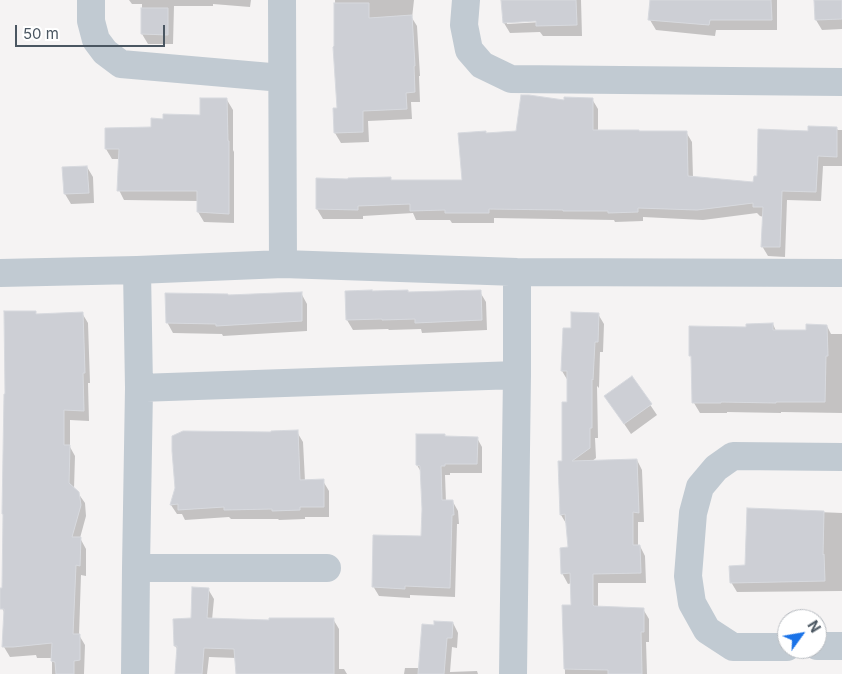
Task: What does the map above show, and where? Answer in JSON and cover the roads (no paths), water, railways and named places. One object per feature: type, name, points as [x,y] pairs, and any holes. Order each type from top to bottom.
[{"type":"street","points":[[91,0],[91,21],[96,40],[106,52],[121,64],[282,78]]},
{"type":"street","points":[[282,0],[283,264]]},
{"type":"street","points":[[466,0],[464,25],[469,50],[482,65],[511,79],[842,82]]},
{"type":"street","points":[[0,273],[283,264],[517,272],[842,273]]},
{"type":"street","points":[[135,674],[139,388],[137,270]]},
{"type":"street","points":[[513,674],[517,272]]},
{"type":"street","points":[[139,388],[517,375]]},
{"type":"street","points":[[777,647],[733,647],[707,630],[692,603],[688,576],[693,513],[700,487],[716,468],[733,456],[842,457]]},
{"type":"street","points":[[136,568],[327,568]]},
{"type":"street","points":[[827,646],[842,646]]}]
